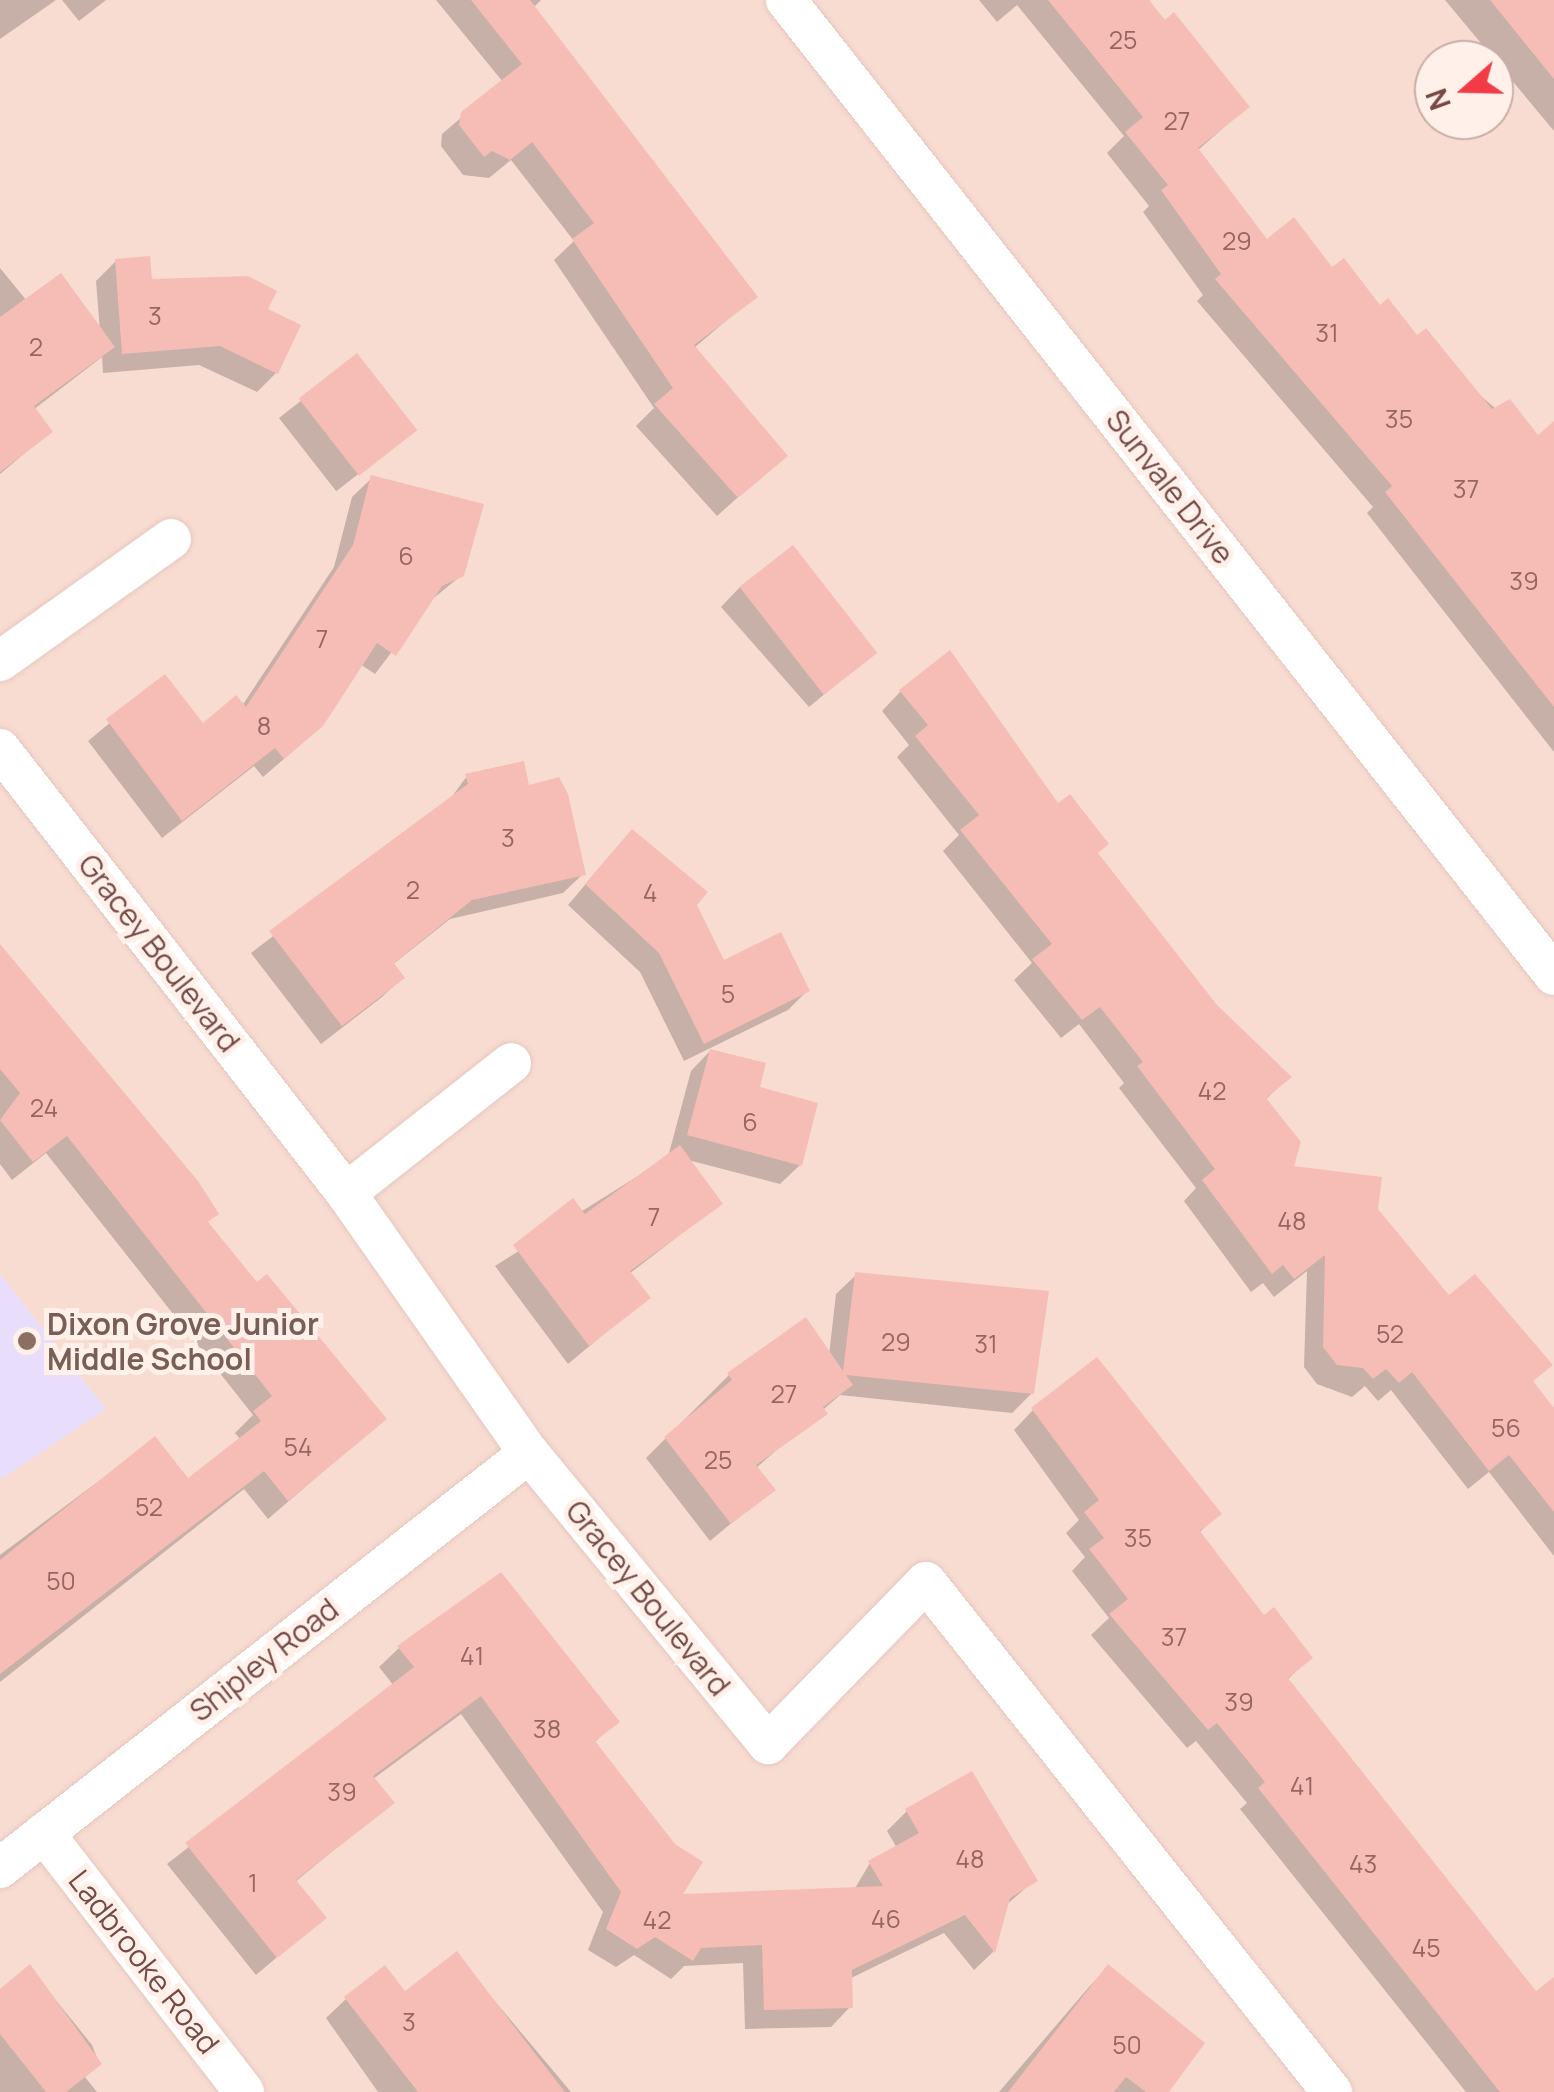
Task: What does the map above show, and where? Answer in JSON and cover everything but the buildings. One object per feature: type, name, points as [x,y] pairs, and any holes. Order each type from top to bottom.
[{"type":"street","name":"Sunvale Drive","points":[[786,0],[1554,974]]},
{"type":"street","points":[[0,661],[171,539]]},
{"type":"street","name":"Gracey Boulevard","points":[[0,749],[346,1193],[529,1453],[768,1744],[926,1582],[1332,2092]]},
{"type":"street","points":[[346,1193],[511,1063]]},
{"type":"street","name":"Shipley Road","points":[[0,1868],[529,1453]]},
{"type":"street","name":"Ladbrooke Road","points":[[44,1833],[244,2092]]},
{"type":"shaded area","points":[[0,0],[1554,0],[1554,2092],[0,2092],[0,1478],[106,1409],[0,1274]]},
{"type":"shaded area","name":"Dixon Grove Junior Middle School","points":[[0,1274],[106,1409],[0,1480]]},
{"type":"place","name":"Dixon Grove Junior Middle School","points":[[27,1341]]}]
